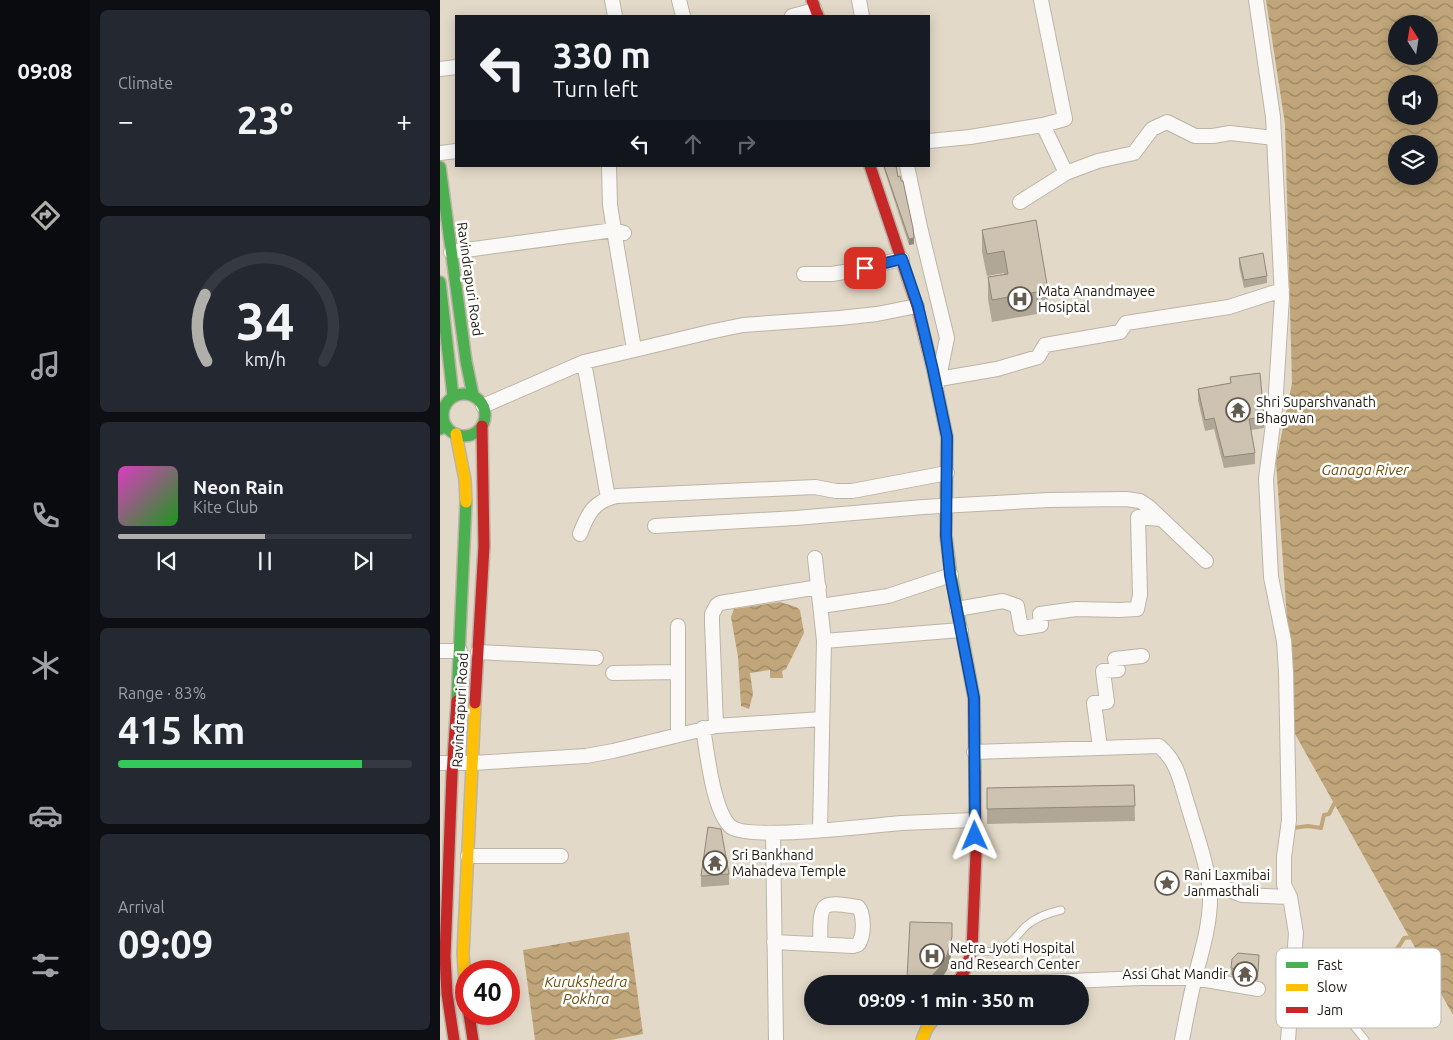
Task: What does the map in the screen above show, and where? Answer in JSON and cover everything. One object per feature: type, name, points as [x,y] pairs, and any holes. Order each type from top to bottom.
[{"type":"main road","name":"Ravindrapuri Road","points":[[440,167],[466,362],[473,396]]},
{"type":"main road","points":[[870,167],[918,306],[938,383],[947,437],[946,536],[950,575],[974,698],[974,820],[976,853],[972,950],[962,975]]},
{"type":"main road","points":[[440,282],[454,396]]},
{"type":"main road","points":[[467,394],[479,400],[484,406],[485,420],[477,432],[463,436],[443,428],[441,414],[444,406],[454,396],[467,394]]},
{"type":"main road","name":"Ravindrapuri Road","points":[[463,960],[484,546],[482,426]]},
{"type":"main road","name":"Ravindrapuri Road","points":[[454,1040],[443,957],[446,763],[460,651],[467,510],[465,480],[456,434]]},
{"type":"main road","points":[[471,1025],[473,1040]]},
{"type":"main road","points":[[922,1040],[929,1025]]},
{"type":"street","points":[[612,0],[615,15]]},
{"type":"street","points":[[679,0],[683,15]]},
{"type":"street","points":[[859,0],[862,15]]},
{"type":"street","points":[[930,141],[970,137],[1065,119],[1041,0]]},
{"type":"street","points":[[1256,0],[1273,117],[1282,290],[1275,408],[1266,479],[1271,576],[1284,641],[1290,820],[1284,857],[1284,885],[1290,897],[1296,933],[1295,948]]},
{"type":"street","points":[[795,15],[815,9]]},
{"type":"street","points":[[440,69],[455,67]]},
{"type":"street","points":[[1020,202],[1066,173],[1098,161],[1134,153],[1152,129],[1167,122],[1195,136],[1213,136],[1230,133],[1274,138]]},
{"type":"street","points":[[1042,124],[1066,173]]},
{"type":"street","points":[[440,153],[455,151]]},
{"type":"street","points":[[609,167],[610,205],[619,231],[634,350]]},
{"type":"street","points":[[907,167],[947,338],[938,383],[1038,357],[1045,345],[1120,332],[1126,323],[1229,307],[1282,290]]},
{"type":"street","points":[[451,252],[619,231]]},
{"type":"street","points":[[804,274],[832,274],[902,259]]},
{"type":"street","points":[[484,406],[584,362],[634,350],[743,325],[877,314],[918,306]]},
{"type":"street","points":[[584,362],[608,498]]},
{"type":"street","points":[[580,534],[590,512],[597,504],[608,498],[636,494],[701,493],[815,487],[844,492],[947,473]]},
{"type":"street","points":[[655,526],[796,518],[947,505],[1048,500],[1126,499],[1140,501],[1206,561]]},
{"type":"street","points":[[957,609],[1003,601],[1018,606],[1021,628],[1041,625],[1040,614],[1076,609],[1137,609],[1140,595],[1138,517],[1161,519]]},
{"type":"street","points":[[815,558],[824,641],[820,830]]},
{"type":"street","points":[[821,606],[888,596],[950,575]]},
{"type":"street","points":[[819,587],[720,603],[716,605],[712,614],[710,727],[713,784],[726,821],[730,827],[736,830],[774,834],[903,823],[974,820]]},
{"type":"street","points":[[678,626],[678,736]]},
{"type":"street","points":[[824,641],[961,630]]},
{"type":"street","points":[[440,651],[460,651]]},
{"type":"street","points":[[478,652],[596,658]]},
{"type":"street","points":[[1100,747],[1094,703],[1107,702],[1103,671],[1118,670],[1116,659],[1142,656]]},
{"type":"street","points":[[613,673],[678,672]]},
{"type":"street","points":[[446,763],[586,756],[710,727],[822,719]]},
{"type":"street","points":[[974,752],[1159,746],[1169,754],[1176,766],[1209,882],[1210,897],[1205,939],[1182,1040]]},
{"type":"street","points":[[774,834],[776,1040]]},
{"type":"street","points":[[468,856],[561,856]]},
{"type":"street","points":[[1209,882],[1242,895],[1290,897]]},
{"type":"street","points":[[774,942],[820,944]]},
{"type":"street","points":[[1089,980],[1195,978],[1258,989]]},
{"type":"lane","points":[[972,950],[1001,950],[1034,920],[1061,910]]},
{"type":"lane","points":[[1356,1028],[1365,1040]]},
{"type":"water","name":"Ganaga River","points":[[1266,0],[1453,0],[1453,1015],[1441,994],[1441,948],[1415,948],[1295,734],[1276,462],[1292,383],[1285,124]]},
{"type":"water","points":[[780,602],[800,610],[804,633],[786,669],[782,671],[783,678],[770,678],[770,670],[750,673],[753,694],[749,709],[741,706],[738,657],[731,617],[734,609]]},
{"type":"water","name":"Kurukshedra Pokhra","points":[[629,932],[643,1034],[611,1040],[535,1040],[523,950]]},
{"type":"building","points":[[884,167],[896,167],[898,177],[900,176],[901,181],[903,181],[913,228],[914,238],[909,239]]},
{"type":"building","points":[[1036,220],[1048,290],[992,300],[988,277],[1008,274],[1004,251],[987,254],[982,230]]},
{"type":"building","points":[[1263,253],[1267,276],[1244,280],[1239,258]]},
{"type":"building","points":[[1260,373],[1264,417],[1249,419],[1255,453],[1224,457],[1214,418],[1205,420],[1198,389],[1231,383],[1230,377]]},
{"type":"building","points":[[1134,785],[1135,806],[987,809],[987,788]]},
{"type":"building","name":"Sri Bankhand Mahadeva Temple","points":[[708,827],[721,829],[729,874],[701,876]]},
{"type":"building","points":[[910,922],[952,923],[952,937],[947,955],[941,966],[933,975],[907,975]]},
{"type":"building","points":[[1238,953],[1259,955],[1258,972],[1231,968],[1232,959]]},
{"type":"waterway","points":[[1293,828],[1308,826],[1321,828],[1324,815],[1329,814],[1336,802]]},
{"type":"waterway","points":[[1397,948],[1404,938],[1413,937]]},
{"type":"traffic: fast","points":[[440,167],[466,361],[473,395]]},
{"type":"traffic: fast","points":[[440,282],[453,396]]},
{"type":"traffic: fast","points":[[933,370],[947,437],[946,536],[951,575],[974,698],[975,772]]},
{"type":"traffic: fast","points":[[468,394],[476,397],[482,403],[485,415],[482,427],[476,433],[460,436],[452,433],[446,427],[443,411],[446,403],[452,397],[468,394]]},
{"type":"traffic: fast","points":[[440,429],[446,426]]},
{"type":"traffic: fast","points":[[457,701],[466,502]]},
{"type":"traffic: slow","points":[[456,434],[465,480],[466,502]]},
{"type":"traffic: slow","points":[[463,960],[475,703]]},
{"type":"traffic: slow","points":[[922,1040],[929,1025]]},
{"type":"traffic: jam","points":[[812,0],[818,15]]},
{"type":"traffic: jam","points":[[870,167],[917,306],[933,370]]},
{"type":"traffic: jam","points":[[475,703],[484,546],[482,426]]},
{"type":"traffic: jam","points":[[454,1040],[447,994],[445,956],[452,774],[457,701]]},
{"type":"traffic: jam","points":[[962,975],[972,950],[976,853],[975,772]]},
{"type":"traffic: jam","points":[[471,1025],[473,1040]]},
{"type":"place","name":"Mata Anandmayee Hosiptal","points":[[1020,299]]},
{"type":"place","name":"Shri Suparshvanath Bhagwan","points":[[1238,410]]},
{"type":"place","name":"Sri Bankhand Mahadeva Temple","points":[[715,863]]},
{"type":"place","name":"Rani Laxmibai Janmasthali","points":[[1167,883]]},
{"type":"place","name":"Netra Jyoti Hospital and Research Center","points":[[932,956]]},
{"type":"place","name":"Assi Ghat Mandir","points":[[1245,974]]},
{"type":"route","points":[[865,268],[902,259],[918,306],[947,437],[946,536],[950,575],[974,698],[975,836]]}]
